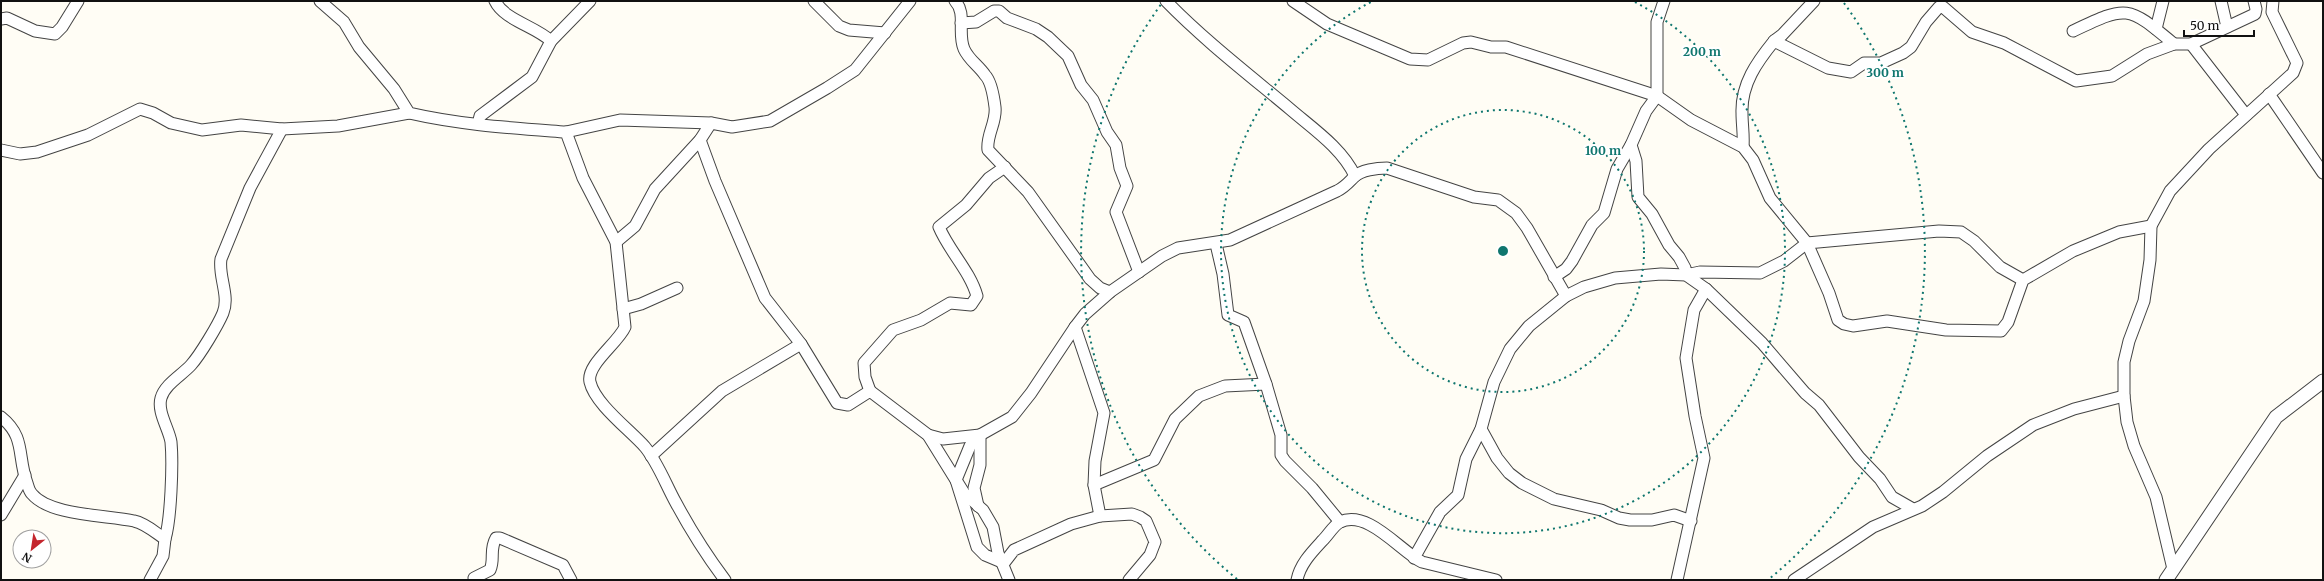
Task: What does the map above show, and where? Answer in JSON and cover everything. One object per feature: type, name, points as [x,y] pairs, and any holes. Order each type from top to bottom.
[{"type":"street","points":[[1,19],[7,18],[35,31],[55,34],[62,28],[78,1]]},
{"type":"street","points":[[320,1],[344,22],[359,47],[394,89],[409,113]]},
{"type":"street","points":[[495,1],[498,7],[507,15],[540,31],[551,41]]},
{"type":"street","points":[[478,124],[480,116],[532,77],[551,41],[590,1]]},
{"type":"street","points":[[814,1],[839,26],[849,30],[885,33]]},
{"type":"street","points":[[1,150],[20,154],[37,152],[88,135],[140,109],[153,113],[171,123],[202,130],[240,125],[282,130],[338,126],[409,113],[441,120],[566,132],[620,120],[712,123],[732,127],[770,121],[855,70],[910,1]]},
{"type":"street","points":[[955,1],[961,13],[960,35],[963,48],[972,63],[986,75],[995,108],[994,124],[987,144],[988,150],[1006,167],[1028,192],[1090,279],[1100,288],[1110,292]]},
{"type":"street","points":[[1166,1],[1190,25],[1319,134],[1342,156],[1355,176]]},
{"type":"street","points":[[1293,1],[1327,24],[1410,59],[1428,60],[1463,43],[1471,42],[1491,47],[1506,47],[1657,96],[1691,120],[1743,147],[1753,160],[1770,198],[1807,243],[1814,264],[1829,292],[1838,320],[1844,324],[1852,326],[1887,321],[1946,330],[2001,331],[2008,322],[2023,280],[2074,251],[2119,232],[2151,226]]},
{"type":"street","points":[[1554,277],[1566,269],[1592,226],[1604,213],[1617,169],[1631,145],[1646,111],[1657,96],[1657,22],[1664,1]]},
{"type":"street","points":[[1743,147],[1744,133],[1742,112],[1747,83],[1752,69],[1774,41],[1782,35],[1814,1]]},
{"type":"street","points":[[2156,29],[2163,1]]},
{"type":"street","points":[[2221,1],[2227,27]]},
{"type":"street","points":[[1774,41],[1828,68],[1852,72],[1864,62],[1881,63],[1903,54],[1911,47],[1926,22],[1939,7],[1943,7],[1972,32],[2004,43],[2076,81],[2112,76],[2148,54],[2174,44],[2191,44],[2255,14],[2256,9],[2254,1]]},
{"type":"street","points":[[2173,569],[2156,497],[2134,446],[2127,422],[2124,396],[2124,362],[2129,341],[2144,301],[2150,260],[2151,226],[2170,191],[2209,149],[2293,73],[2297,63],[2272,12],[2273,1]]},
{"type":"street","points":[[961,23],[976,22],[994,11],[999,11],[1007,18],[1036,29],[1048,37],[1068,56],[1081,85],[1093,100],[1107,132],[1116,146],[1120,168],[1127,186],[1116,212],[1139,272]]},
{"type":"street","points":[[2073,31],[2111,13],[2133,12],[2174,44]]},
{"type":"street","points":[[2191,44],[2246,115]]},
{"type":"street","points":[[2269,94],[2323,173]]},
{"type":"street","points":[[616,242],[635,226],[655,189],[700,140],[712,123]]},
{"type":"street","points":[[150,580],[163,556],[171,458],[171,441],[160,407],[161,398],[170,385],[192,364],[224,312],[225,301],[220,265],[221,258],[250,188],[282,130]]},
{"type":"street","points":[[566,132],[583,178],[616,242],[625,327],[622,334],[595,364],[590,381],[595,392],[613,415],[645,447],[678,507],[725,580]]},
{"type":"street","points":[[700,140],[715,181],[765,298],[801,344],[837,403],[848,405],[870,392]]},
{"type":"street","points":[[1631,145],[1636,161],[1638,197],[1652,214],[1669,245],[1680,257],[1685,268],[1686,275],[1706,290],[1762,343],[1805,393],[1819,405],[1859,457],[1880,479],[1892,497],[1912,509]]},
{"type":"street","points":[[1006,167],[989,178],[966,205],[939,227],[946,245],[973,284],[977,296],[971,305],[950,303],[922,320],[893,330],[864,363],[865,377],[870,392],[928,435],[964,493],[978,506],[993,527],[998,553],[1004,563],[1009,580]]},
{"type":"street","points":[[928,435],[943,439],[980,435],[1004,423],[1012,417],[1031,393],[1085,314],[1110,292],[1162,256],[1178,248],[1216,244],[1230,240],[1338,191],[1348,185],[1355,176],[1376,168],[1387,168],[1474,197],[1498,200],[1516,213],[1527,228],[1566,296]]},
{"type":"street","points":[[1414,558],[1440,512],[1458,495],[1466,459],[1481,429],[1494,382],[1510,349],[1529,326],[1566,296],[1584,287],[1615,278],[1661,274],[1686,275],[1700,272],[1760,272],[1784,260],[1807,243],[1939,231],[1961,232],[1974,241],[2000,267],[2023,280]]},
{"type":"street","points":[[1216,244],[1223,274],[1228,315],[1244,322],[1266,384],[1281,435],[1281,455],[1284,461],[1312,488],[1340,522]]},
{"type":"street","points":[[623,309],[641,304],[677,288]]},
{"type":"street","points":[[1677,580],[1704,458],[1695,416],[1686,358],[1694,310],[1706,290]]},
{"type":"street","points":[[1075,327],[1104,413],[1095,461],[1094,485],[1100,516]]},
{"type":"street","points":[[651,456],[722,391],[801,344]]},
{"type":"street","points":[[2166,580],[2276,417],[2323,381]]},
{"type":"street","points":[[1094,485],[1154,460],[1175,419],[1199,396],[1225,386],[1266,384]]},
{"type":"street","points":[[1794,580],[1873,527],[1922,506],[1943,492],[1987,456],[2033,425],[2074,409],[2124,396]]},
{"type":"street","points":[[1,417],[12,426],[18,436],[24,475],[31,494],[46,504],[74,513],[135,521],[165,539]]},
{"type":"street","points":[[1481,429],[1497,458],[1509,473],[1522,483],[1554,499],[1601,510],[1619,518],[1630,520],[1652,520],[1674,515],[1691,521]]},
{"type":"street","points":[[980,435],[970,446],[956,480],[977,548],[985,555],[1004,563]]},
{"type":"street","points":[[978,506],[974,488],[980,465],[980,435]]},
{"type":"street","points":[[1,515],[24,475]]},
{"type":"street","points":[[1004,563],[1014,550],[1072,524],[1100,516],[1132,514],[1146,521],[1155,542],[1150,556],[1129,580]]},
{"type":"street","points":[[1297,580],[1298,574],[1308,556],[1340,522],[1353,520],[1374,526],[1414,558],[1422,562],[1496,580]]},
{"type":"street","points":[[474,578],[490,570],[492,565],[491,546],[496,538],[500,538],[563,565],[571,580]]}]
